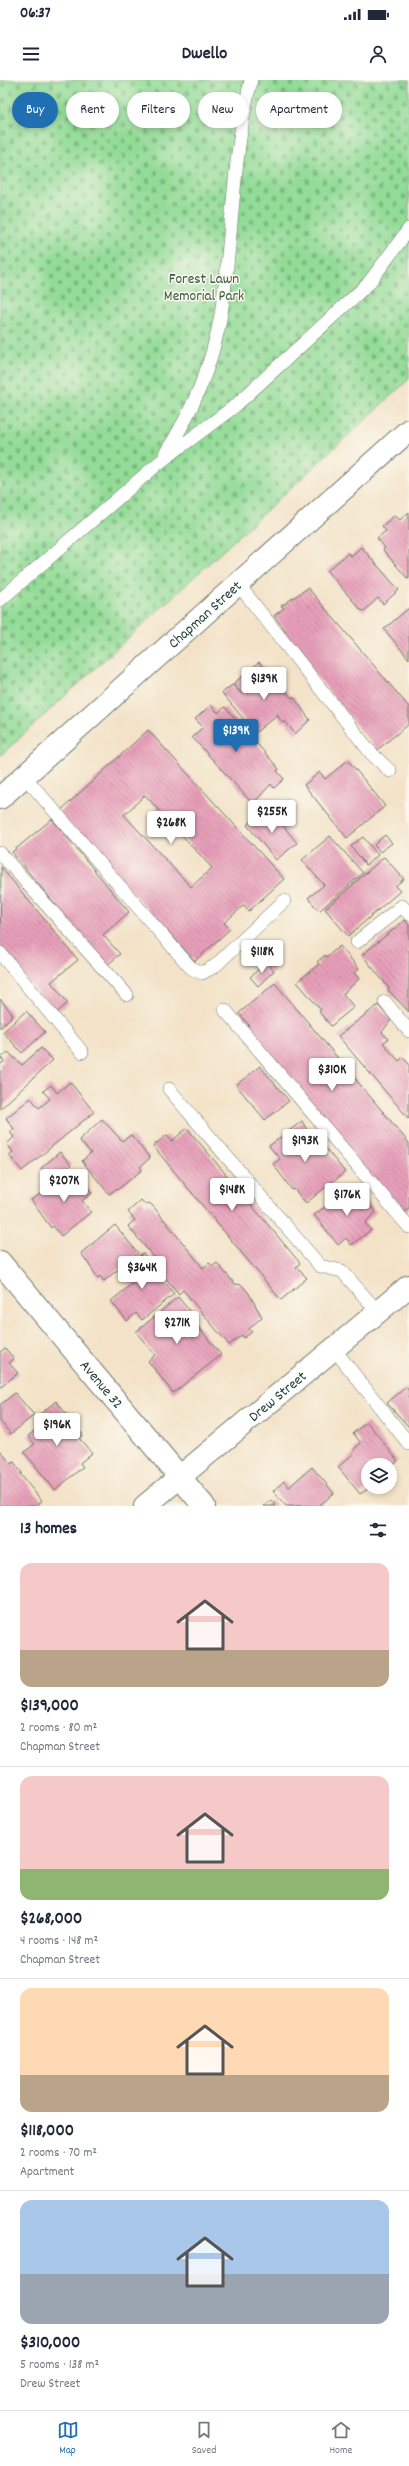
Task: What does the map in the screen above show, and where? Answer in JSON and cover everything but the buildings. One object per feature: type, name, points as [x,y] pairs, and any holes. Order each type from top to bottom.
[{"type":"street","name":"Chapman Street","points":[[0,798],[409,430]]},
{"type":"street","name":"Avenue 32","points":[[0,1262],[204,1506]]},
{"type":"street","name":"Drew Street","points":[[146,1506],[409,1286]]},
{"type":"lane","points":[[160,462],[180,433],[192,408],[208,364],[220,316],[236,159],[251,80]]},
{"type":"lane","points":[[0,600],[160,462],[235,406],[368,284],[409,228]]},
{"type":"lane","points":[[238,584],[370,753],[390,771]]},
{"type":"lane","points":[[24,776],[191,968],[202,973],[215,966],[284,901]]},
{"type":"lane","points":[[0,853],[127,995]]},
{"type":"lane","points":[[357,942],[402,906],[409,914]]},
{"type":"lane","points":[[0,953],[82,1052]]},
{"type":"lane","points":[[385,1002],[409,1031]]},
{"type":"lane","points":[[225,1010],[409,1227]]},
{"type":"lane","points":[[168,1089],[320,1266],[342,1270],[378,1312]]},
{"type":"lane","points":[[334,1349],[409,1444]]},
{"type":"green space","name":"Forest Lawn Memorial Park","points":[[0,80],[409,80],[409,379],[0,756]]}]
